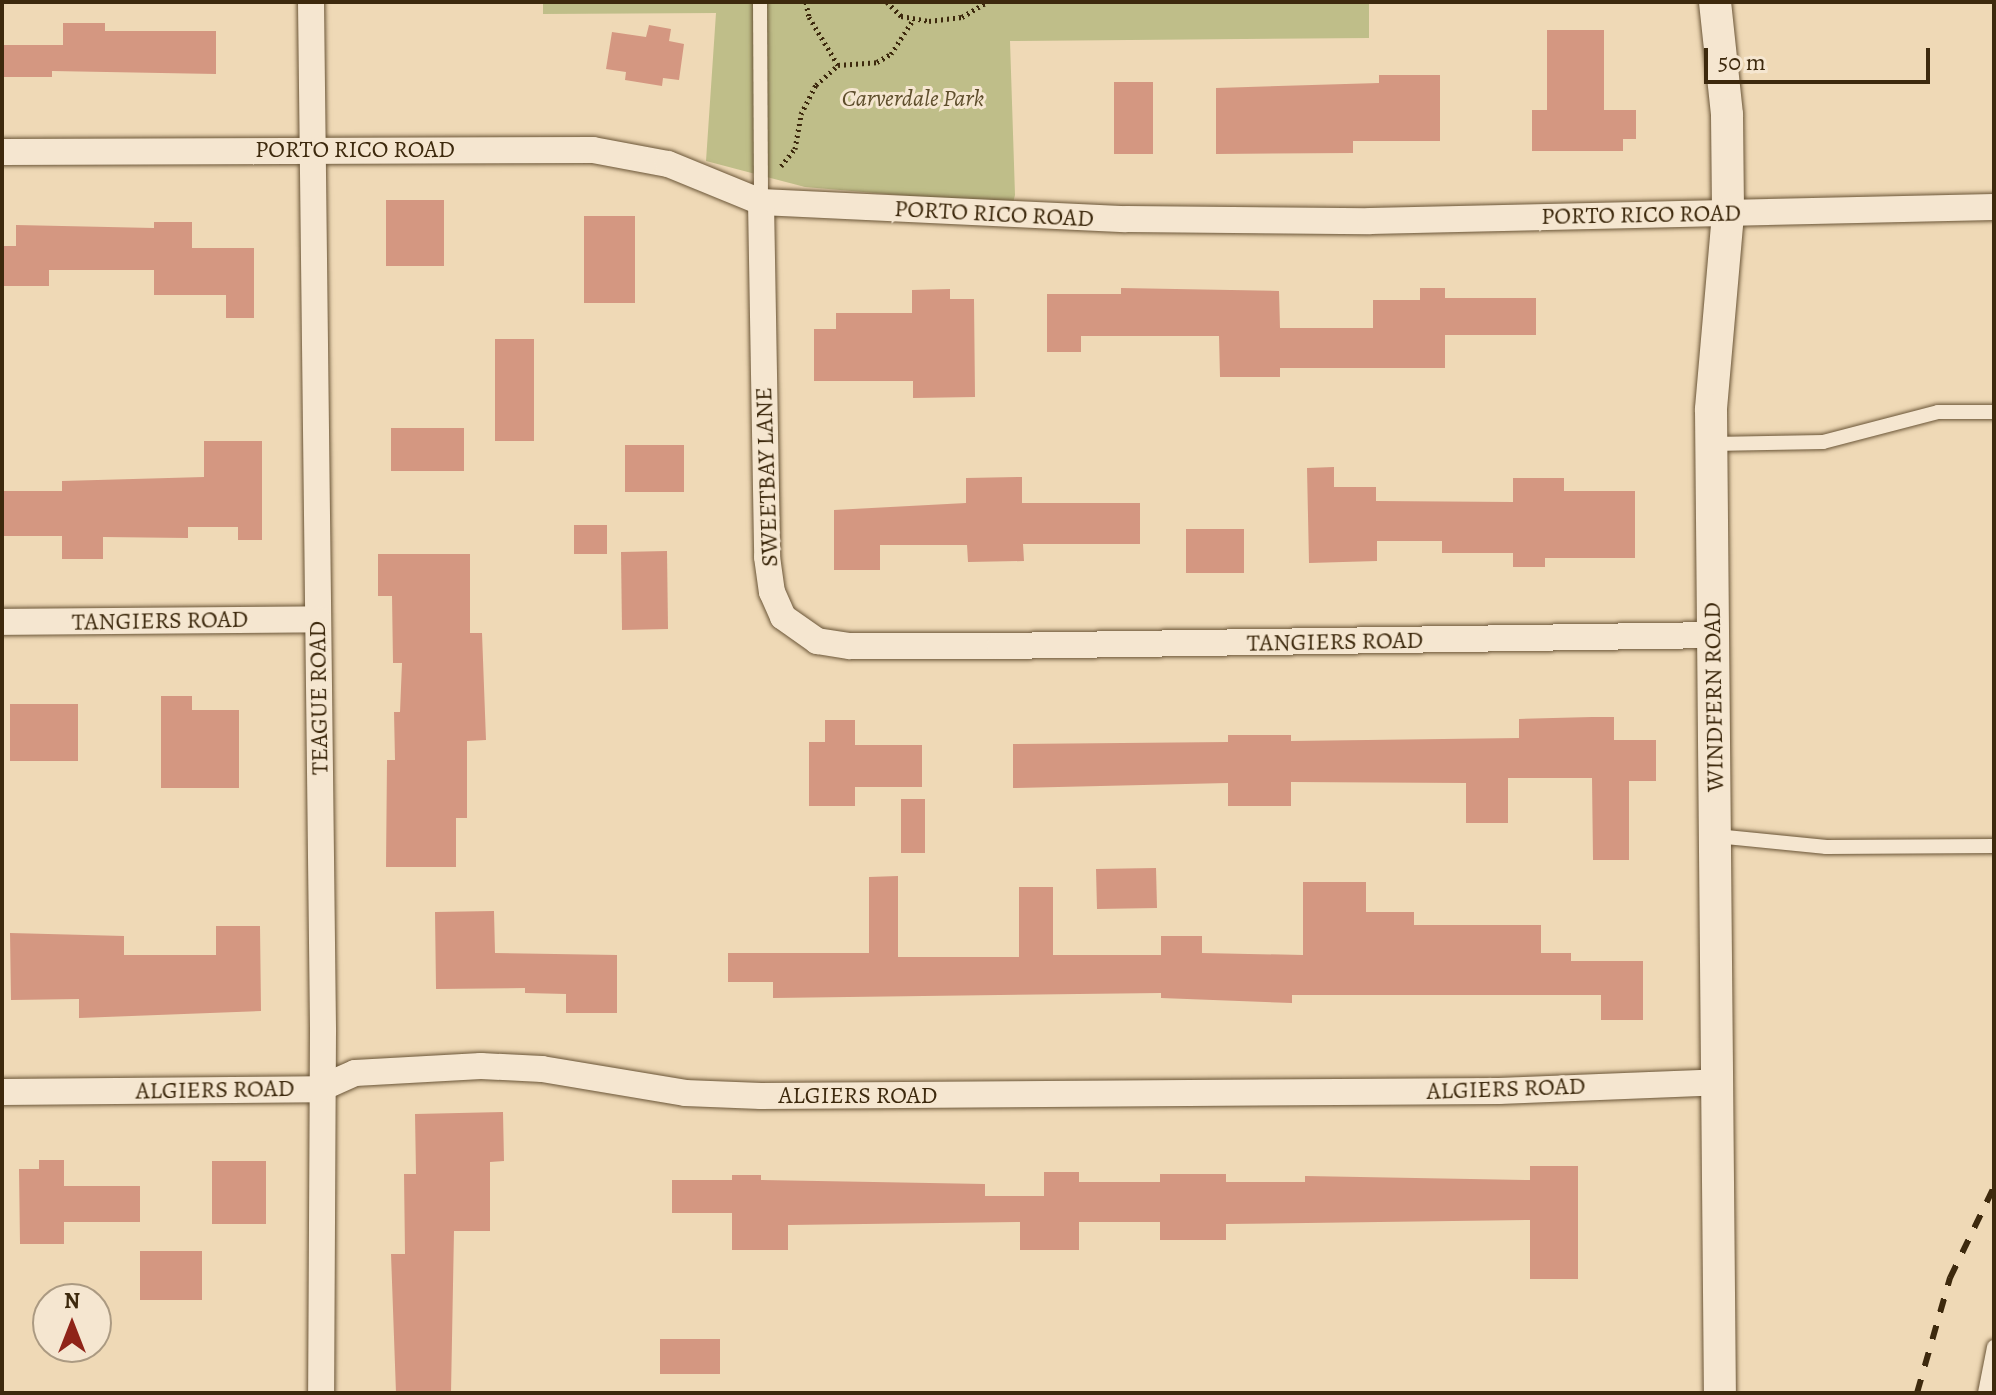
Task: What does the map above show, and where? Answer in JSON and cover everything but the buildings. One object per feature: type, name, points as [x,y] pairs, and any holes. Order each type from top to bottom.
[{"type":"street","name":"TEAGUE ROAD","points":[[311,2],[318,619],[321,1393]]},
{"type":"street","name":"WINDFERN ROAD","points":[[1715,2],[1727,115],[1728,214],[1712,444],[1720,1393]]},
{"type":"street","name":"PORTO RICO ROAD","points":[[2,152],[593,150],[668,164],[761,202],[1126,219],[1728,214],[1994,207]]},
{"type":"street","name":"SWEETBAY LANE","points":[[761,202],[767,557],[777,605],[783,617],[817,641],[956,646]]},
{"type":"street","name":"TANGIERS ROAD","points":[[2,622],[318,619]]},
{"type":"street","name":"TANGIERS ROAD","points":[[956,646],[1714,635]]},
{"type":"street","name":"ALGIERS ROAD","points":[[2,1092],[319,1089],[355,1073],[481,1066],[542,1069],[685,1093],[761,1096],[1499,1091],[1719,1082]]},
{"type":"lane","points":[[760,2],[761,202]]},
{"type":"lane","points":[[1712,444],[1823,442],[1938,412],[1994,412]]},
{"type":"lane","points":[[1716,836],[1826,847],[1994,846]]},
{"type":"lane","points":[[1985,1393],[1994,1347]]},
{"type":"path","points":[[806,2],[809,17],[838,65]]},
{"type":"path","points":[[887,2],[890,9],[913,20],[962,17],[987,2]]},
{"type":"path","points":[[787,162],[810,93],[838,65],[885,58],[913,20]]},
{"type":"green space","name":"Carverdale Park","points":[[543,2],[1369,2],[1369,38],[1010,41],[1015,195],[1013,203],[1004,204],[805,187],[706,161],[716,13],[543,14]]},
{"type":"railway","points":[[1917,1393],[1950,1278],[1994,1187]]}]
